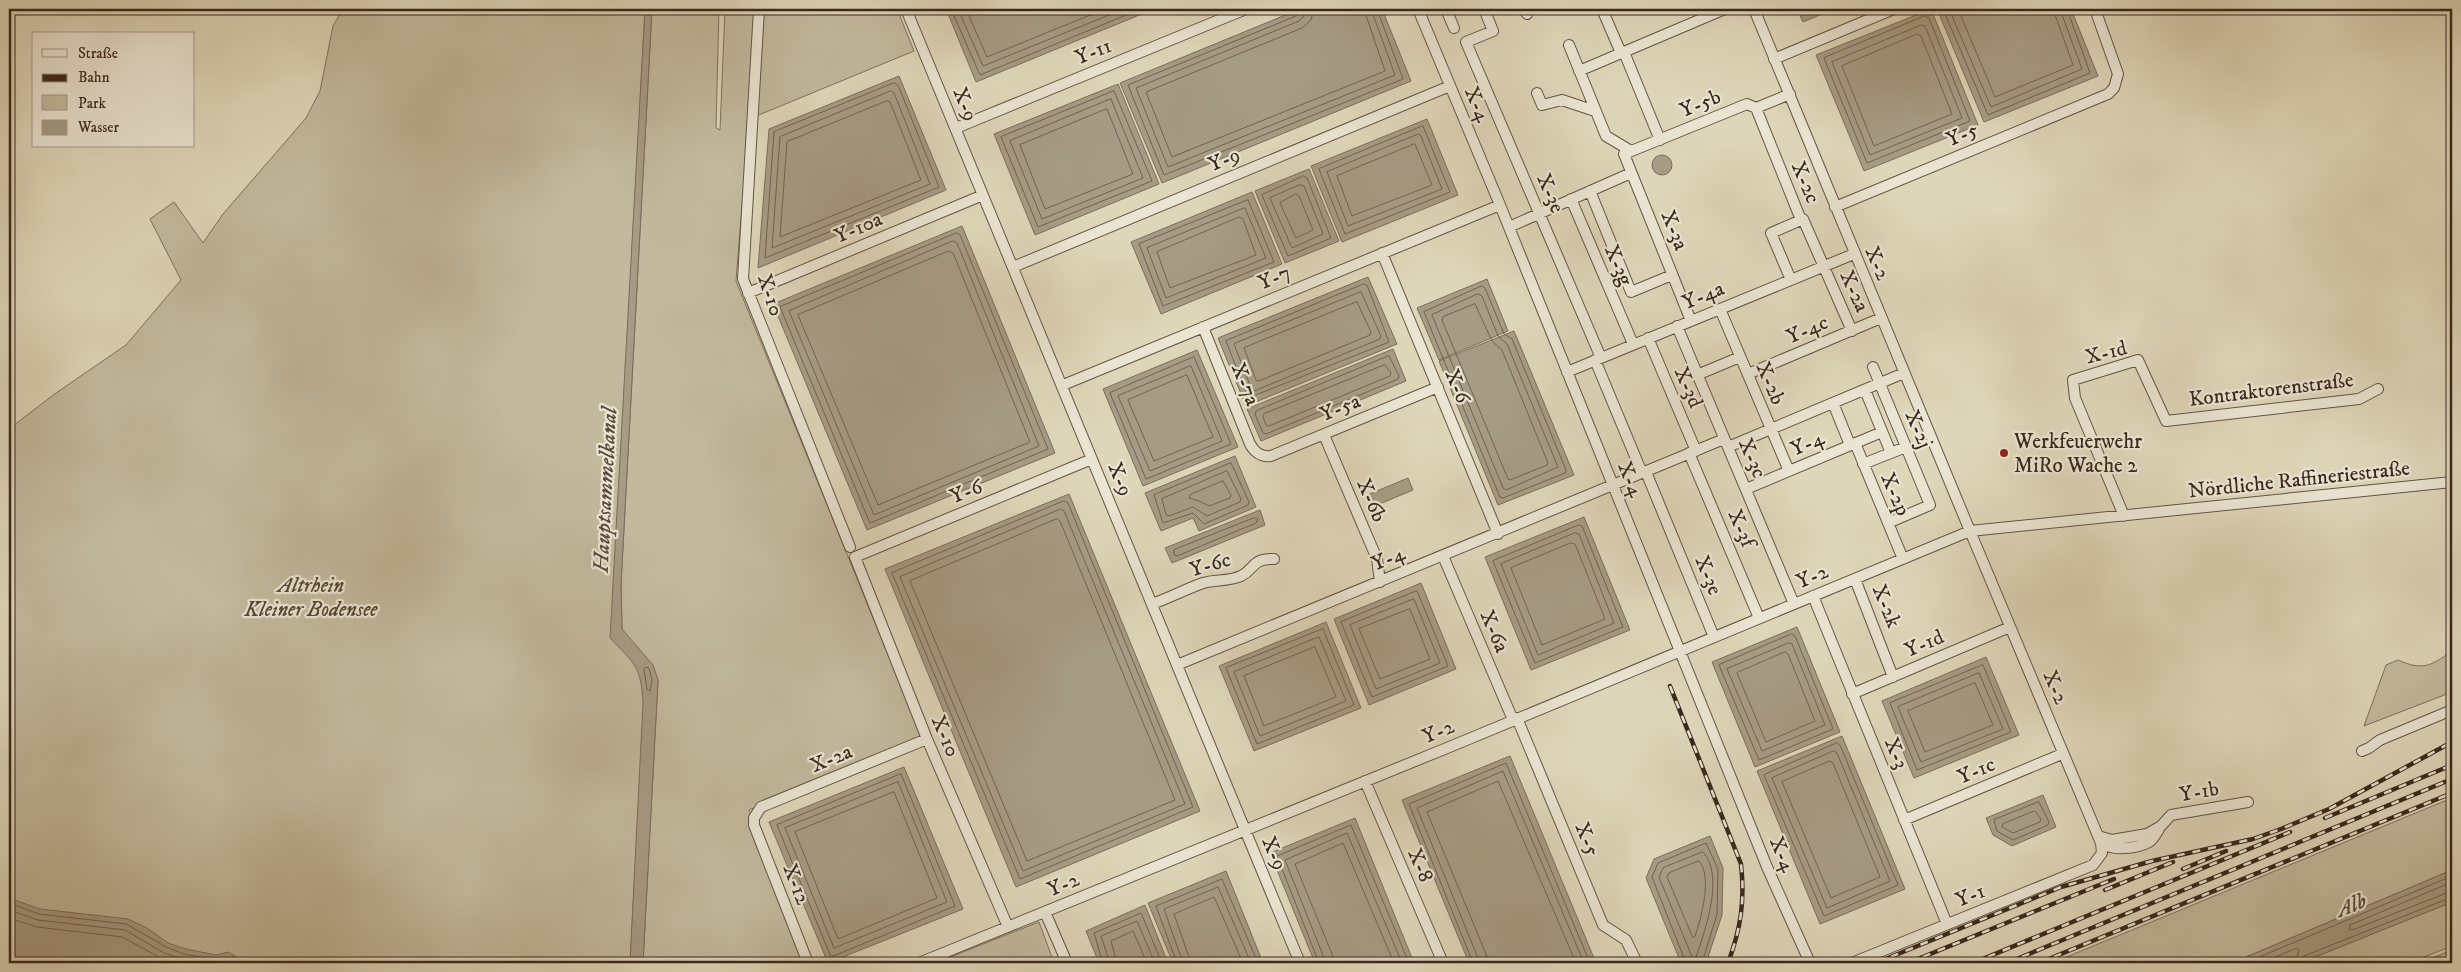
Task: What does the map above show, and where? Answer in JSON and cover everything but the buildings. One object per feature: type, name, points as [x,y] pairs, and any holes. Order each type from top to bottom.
[{"type":"street","name":"X-10","points":[[760,9],[742,279],[850,547]]},
{"type":"street","name":"X-9","points":[[906,9],[1063,385],[1300,963]]},
{"type":"street","name":"Y-11","points":[[956,128],[1246,9]]},
{"type":"street","name":"X-4","points":[[1418,9],[1509,226],[1767,867],[1810,963]]},
{"type":"street","points":[[1446,9],[1454,28]]},
{"type":"street","name":"X-3e","points":[[1484,9],[1493,32],[1466,42],[1539,213],[1644,472],[1714,637]]},
{"type":"street","points":[[1602,9],[1660,140]]},
{"type":"street","points":[[1579,71],[1725,9]]},
{"type":"street","name":"X-2","points":[[1754,9],[1854,254],[2099,839],[2100,858]]},
{"type":"street","points":[[1774,59],[1894,9]]},
{"type":"street","name":"Y-5","points":[[1835,207],[2102,96],[2114,88],[2118,74],[2095,9]]},
{"type":"street","points":[[1569,45],[1606,136],[1628,152]]},
{"type":"street","name":"Y-9","points":[[1013,267],[1450,86]]},
{"type":"street","points":[[1537,93],[1542,105],[1562,100],[1595,111]]},
{"type":"street","name":"Y-5b","points":[[1628,152],[1747,104],[1756,108],[1790,94]]},
{"type":"street","name":"X-2c","points":[[1756,108],[1801,220],[1803,219],[1824,266]]},
{"type":"street","name":"X-3a","points":[[1628,152],[1631,173],[1691,321]]},
{"type":"street","points":[[1509,226],[1631,173]]},
{"type":"street","points":[[1590,191],[1631,292],[1672,275]]},
{"type":"street","name":"Y-10a","points":[[748,293],[983,195]]},
{"type":"street","name":"X-3g","points":[[1571,199],[1633,344]]},
{"type":"street","name":"Y-7","points":[[1063,385],[1500,205]]},
{"type":"street","points":[[1791,280],[1771,233],[1801,220]]},
{"type":"street","name":"X-6","points":[[1382,253],[1498,534]]},
{"type":"street","name":"Y-4a","points":[[1567,372],[1854,254]]},
{"type":"street","name":"X-2a","points":[[1824,266],[1852,330]]},
{"type":"street","name":"X-2b","points":[[1720,309],[1789,471]]},
{"type":"street","name":"Y-4c","points":[[1748,374],[1881,318]]},
{"type":"street","name":"X-3c","points":[[1677,326],[1794,604]]},
{"type":"street","name":"X-7a","points":[[1203,327],[1250,444],[1257,453]]},
{"type":"street","name":"X-3d","points":[[1648,338],[1693,452]]},
{"type":"street","points":[[1697,375],[1740,357]]},
{"type":"street","name":"X-1d","points":[[2124,516],[2075,398],[2073,380],[2138,360],[2166,421]]},
{"type":"street","name":"X-2j","points":[[1873,367],[1930,505],[1888,523]]},
{"type":"street","points":[[1613,486],[1693,452],[1771,429],[1904,373]]},
{"type":"street","name":"Y-5a","points":[[1257,453],[1271,456],[1438,387]]},
{"type":"street","name":"Kontraktorenstraße","points":[[2166,421],[2359,400],[2378,389]]},
{"type":"street","points":[[1865,390],[1891,453]]},
{"type":"street","name":"X-2p","points":[[1833,403],[1864,464],[1903,559]]},
{"type":"street","name":"Y-4","points":[[1746,489],[1882,432]]},
{"type":"street","name":"X-6b","points":[[1324,434],[1377,559],[1380,582]]},
{"type":"street","points":[[1864,464],[1906,447]]},
{"type":"street","name":"X-3f","points":[[1693,452],[1759,618]]},
{"type":"street","name":"Y-6","points":[[855,557],[1092,459]]},
{"type":"street","name":"Nördliche Raffineriestraße","points":[[2124,516],[2452,482]]},
{"type":"street","name":"Y-4","points":[[1177,665],[1613,486]]},
{"type":"street","points":[[1970,531],[2124,516]]},
{"type":"street","name":"Y-2","points":[[921,963],[1970,531]]},
{"type":"street","name":"X-6a","points":[[1443,556],[1515,719]]},
{"type":"street","name":"X-10","points":[[855,557],[927,739],[1008,927]]},
{"type":"street","name":"Y-6c","points":[[1152,604],[1205,582],[1224,582],[1244,575],[1254,563],[1266,558],[1274,559]]},
{"type":"street","name":"X-2k","points":[[1855,579],[1893,677]]},
{"type":"street","name":"X-3","points":[[1813,596],[1947,924]]},
{"type":"street","name":"Y-1d","points":[[1852,694],[2010,627]]},
{"type":"street","points":[[2362,751],[2370,748],[2380,740],[2452,710]]},
{"type":"street","name":"X-5","points":[[1515,719],[1603,925],[1626,940],[1637,963]]},
{"type":"street","name":"X-2a","points":[[754,818],[761,807],[927,739]]},
{"type":"street","points":[[2366,741],[2380,740]]},
{"type":"street","name":"Y-1c","points":[[1904,820],[2062,754]]},
{"type":"street","name":"X-8","points":[[1364,781],[1443,963]]},
{"type":"street","name":"Y-1b","points":[[2099,839],[2112,840],[2147,834],[2161,826],[2171,815],[2248,802]]},
{"type":"street","name":"X-12","points":[[754,818],[754,825],[808,963]]},
{"type":"street","name":"Y-1","points":[[1852,963],[2093,865],[2100,858]]},
{"type":"street","points":[[1045,912],[1066,963]]},
{"type":"green space","name":"Altrhein Kleiner Bodensee","points":[[343,9],[645,9],[612,637],[635,664],[645,686],[630,963],[9,963],[9,429],[56,393],[126,345],[181,280],[150,219],[174,202],[203,243],[223,214],[306,118],[320,91],[333,26]]},
{"type":"green space","points":[[652,9],[719,9],[716,128],[720,130],[725,9],[897,9],[914,51],[749,119],[736,281],[921,736],[749,810],[808,963],[643,963],[658,680],[622,630],[621,584]]},
{"type":"green space","points":[[2452,651],[2452,692],[2364,726],[2386,665],[2398,660],[2414,665],[2426,665]]},
{"type":"green space","points":[[2452,798],[2452,870],[2232,963],[2052,963]]},
{"type":"green space","points":[[2452,902],[2452,946],[2409,963],[2300,963]]},
{"type":"green space","points":[[1039,922],[1054,963],[935,963]]},
{"type":"green space","points":[[2452,950],[2452,963],[2420,963]]},
{"type":"water","points":[[645,9],[652,9],[621,584],[622,629],[653,665],[658,680],[643,963],[630,963],[643,703],[641,681],[635,666],[610,638]]},
{"type":"water","points":[[946,9],[1154,9],[976,82]]},
{"type":"water","points":[[1300,9],[1382,9],[1411,81],[1162,183],[1120,83]]},
{"type":"water","points":[[1797,9],[1834,9],[1803,22]]},
{"type":"water","points":[[1931,9],[1978,125],[1864,171],[1816,55]]},
{"type":"water","points":[[1937,9],[2071,9],[2098,76],[1984,122]]},
{"type":"water","points":[[899,76],[946,190],[758,268],[769,129]]},
{"type":"water","points":[[1118,84],[1159,184],[1035,235],[994,134]]},
{"type":"water","points":[[1427,119],[1458,195],[1342,242],[1311,166]]},
{"type":"water","points":[[1658,155],[1666,155],[1672,161],[1672,169],[1666,175],[1658,175],[1652,169],[1652,161]]},
{"type":"water","points":[[1309,169],[1339,241],[1285,263],[1255,191]]},
{"type":"water","points":[[1252,192],[1282,264],[1161,314],[1131,242]]},
{"type":"water","points":[[962,226],[1055,453],[867,530],[773,304]]},
{"type":"water","points":[[1368,277],[1397,344],[1246,406],[1218,338]]},
{"type":"water","points":[[1487,279],[1508,331],[1439,360],[1417,308]]},
{"type":"water","points":[[1514,331],[1574,475],[1498,505],[1439,361]]},
{"type":"water","points":[[1393,349],[1406,381],[1261,441],[1247,409]]},
{"type":"water","points":[[1197,350],[1238,447],[1143,486],[1103,389]]},
{"type":"water","points":[[1235,456],[1256,507],[1199,531],[1193,518],[1161,531],[1145,493]]},
{"type":"water","points":[[1408,478],[1413,490],[1370,508],[1365,496]]},
{"type":"water","points":[[1069,494],[1200,811],[1016,887],[885,569]]},
{"type":"water","points":[[1260,510],[1265,525],[1172,563],[1165,548]]},
{"type":"water","points":[[1584,517],[1630,630],[1531,670],[1485,557]]},
{"type":"water","points":[[1421,583],[1456,669],[1369,705],[1334,619]]},
{"type":"water","points":[[1326,622],[1361,708],[1254,751],[1219,666]]},
{"type":"water","points":[[1797,627],[1840,732],[1755,767],[1712,662]]},
{"type":"water","points":[[1986,657],[2019,735],[1914,778],[1882,701]]},
{"type":"water","points":[[1842,736],[1905,889],[1820,924],[1757,771]]},
{"type":"water","points":[[1510,756],[1596,963],[1469,963],[1402,800]]},
{"type":"water","points":[[904,767],[963,909],[828,963],[769,822]]},
{"type":"water","points":[[2043,795],[2056,827],[2012,846],[1993,835],[1986,818]]},
{"type":"water","points":[[1355,818],[1414,963],[1315,963],[1270,853]]},
{"type":"water","points":[[1710,836],[1723,868],[1722,915],[1706,963],[1681,963],[1646,878],[1654,859]]},
{"type":"water","points":[[2452,870],[2452,902],[2300,963],[2232,963]]},
{"type":"water","points":[[1226,871],[1263,963],[1173,963],[1148,903]]},
{"type":"water","points":[[9,898],[40,909],[128,919],[147,928],[168,943],[216,955],[228,952],[247,963],[9,963]]},
{"type":"water","points":[[1145,905],[1168,963],[1099,963],[1086,931]]},
{"type":"railway","points":[[1670,686],[1741,864],[1741,914],[1728,963]]},
{"type":"railway","points":[[1876,963],[2061,887],[2152,861],[2253,839],[2281,829],[2329,809],[2452,742]]},
{"type":"railway","points":[[2325,818],[2452,765]]},
{"type":"railway","points":[[2007,963],[2452,779]]},
{"type":"railway","points":[[2039,963],[2452,793]]},
{"type":"railway","points":[[1973,963],[2290,832]]},
{"type":"railway","points":[[2183,869],[2226,851]]},
{"type":"railway","points":[[2105,890],[2173,862]]},
{"type":"railway","points":[[1908,963],[2114,879]]},
{"type":"place","name":"Werkfeuerwehr MiRo Wache 2","points":[[2004,453]]},
{"type":"water label","name":"Hauptsammelkanal","points":[[604,490]]},
{"type":"water label","name":"Alb","points":[[2351,904]]}]
